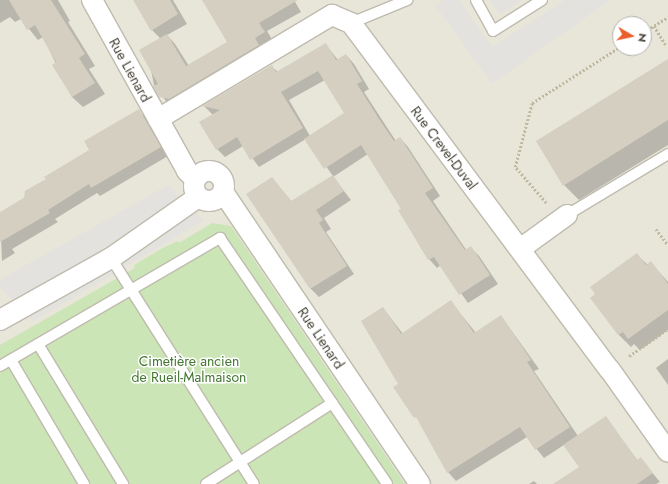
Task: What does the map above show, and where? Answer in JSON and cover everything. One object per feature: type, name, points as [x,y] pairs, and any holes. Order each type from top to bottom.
[{"type":"street","name":"Rue Lienard","points":[[92,0],[196,188]]},
{"type":"street","points":[[158,119],[332,15],[351,23]]},
{"type":"street","name":"Rue Crevel-Duval","points":[[351,23],[520,249],[668,452]]},
{"type":"street","points":[[1,317],[111,258],[196,188],[202,172],[213,172],[222,179],[223,192],[213,201],[196,188]]},
{"type":"street","name":"Rue Lienard","points":[[223,192],[420,484]]},
{"type":"street","points":[[520,249],[567,215]]},
{"type":"lane","points":[[351,23],[407,0]]},
{"type":"lane","points":[[476,0],[493,31],[542,0]]},
{"type":"lane","points":[[567,215],[668,154]]},
{"type":"lane","points":[[0,366],[130,288],[220,238],[387,484]]},
{"type":"lane","points":[[111,258],[254,484]]},
{"type":"lane","points":[[38,344],[123,484]]},
{"type":"lane","points":[[11,360],[84,484]]},
{"type":"lane","points":[[206,484],[332,403]]},
{"type":"path","points":[[666,45],[654,26],[668,17]]},
{"type":"path","points":[[541,234],[546,203],[515,167],[532,103],[612,52]]},
{"type":"path","points":[[656,229],[668,245]]},
{"type":"path","points":[[649,342],[668,329]]},
{"type":"shaded area","points":[[0,0],[668,0],[668,484],[0,484]]},
{"type":"shaded area","points":[[444,0],[459,0],[492,47],[565,0],[610,0],[492,84],[435,5]]},
{"type":"shaded area","points":[[490,0],[523,0],[500,15]]},
{"type":"shaded area","points":[[168,185],[204,220],[33,321],[0,287],[0,280]]},
{"type":"green space","name":"Cimetière ancien de Rueil-Malmaison","points":[[212,223],[231,226],[405,484],[0,484],[0,345],[135,268],[134,265],[163,248],[178,241],[179,243]]},
{"type":"building","points":[[9,0],[51,0],[85,54],[79,58],[95,83],[72,97],[52,65],[56,62],[35,25],[27,30]]},
{"type":"building","points":[[133,0],[170,0],[178,14],[151,31]]},
{"type":"building","points":[[202,0],[298,0],[259,23],[265,32],[255,38],[259,45],[169,99],[159,97],[153,86],[158,84],[139,50],[167,34],[186,66],[227,42]]},
{"type":"building","points":[[326,43],[336,60],[346,54],[362,81],[357,84],[379,119],[394,141],[400,137],[433,188],[425,193],[465,250],[471,246],[490,275],[459,295],[434,257],[428,260],[398,210],[401,209],[361,145],[324,169],[304,139],[344,113],[318,71],[281,92],[303,128],[250,160],[237,137],[216,150],[199,122],[220,110],[202,106],[272,65],[276,72]]},
{"type":"building","points":[[668,59],[668,120],[563,186],[536,141]]},
{"type":"building","points":[[139,109],[161,147],[91,188],[89,184],[48,210],[50,213],[0,242],[0,212],[24,198],[25,191],[46,179],[44,177],[89,150],[84,141]]},
{"type":"building","points":[[333,175],[344,191],[316,210],[323,220],[319,223],[347,266],[310,289],[246,194],[272,177],[291,201]]},
{"type":"building","points":[[637,253],[646,265],[651,261],[668,284],[668,310],[628,339],[623,332],[618,335],[590,298],[595,294],[590,287]]},
{"type":"building","points":[[451,300],[474,333],[501,315],[531,360],[527,362],[570,427],[535,450],[520,427],[447,473],[416,417],[414,418],[393,387],[398,384],[361,321],[383,307],[401,334]]},
{"type":"building","points":[[606,416],[637,460],[641,457],[653,473],[637,484],[553,484],[579,467],[563,445]]}]
